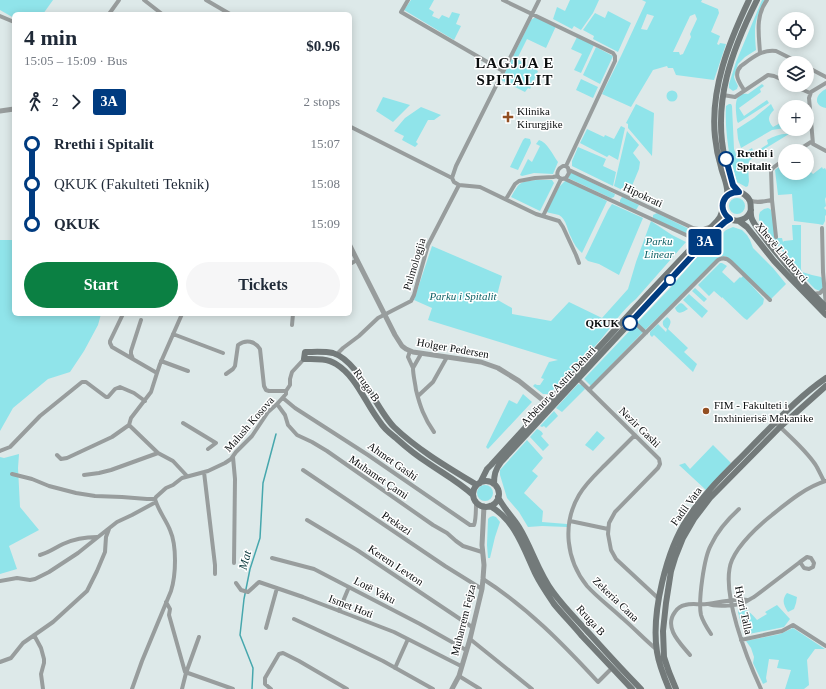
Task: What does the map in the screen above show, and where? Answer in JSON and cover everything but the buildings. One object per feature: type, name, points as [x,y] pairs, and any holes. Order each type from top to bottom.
[{"type":"main road","points":[[727,196],[715,137],[715,97],[730,44],[749,0]]},
{"type":"main road","points":[[739,192],[731,193],[723,202],[724,214],[735,221],[743,220],[747,217],[751,210],[751,203],[745,195],[735,188],[723,148],[721,139],[723,95],[734,53],[757,0]]},
{"type":"main road","name":"Arbënor e Astrit Dehari","points":[[478,484],[487,469],[549,405],[578,379],[632,320],[702,240],[720,217],[723,209]]},
{"type":"main road","name":"Xhevë Lladrovci","points":[[751,210],[750,215],[763,236],[779,256],[826,307]]},
{"type":"main road","name":"Arbënor e Astrit Dehari","points":[[494,484],[494,474],[498,466],[549,405],[645,297],[702,240],[730,219]]},
{"type":"main road","name":"Xhevë Lladrovci","points":[[739,221],[747,227],[790,279],[826,315]]},
{"type":"main road","name":"Rruga B","points":[[473,495],[464,487],[405,447],[389,433],[379,422],[362,393],[342,368],[329,360],[304,358],[305,352],[332,353],[346,362],[354,369],[394,427],[432,456],[478,484]]},
{"type":"main road","name":"Fadil Vata","points":[[676,689],[664,657],[663,631],[671,571],[679,547],[688,528],[701,508],[807,392],[826,378]]},
{"type":"main road","name":"Fadil Vata","points":[[669,689],[657,650],[657,625],[664,574],[675,542],[687,519],[708,492],[778,424],[826,386]]},
{"type":"main road","points":[[487,481],[494,484],[498,490],[498,497],[495,503],[487,506],[480,506],[476,503],[474,500],[473,490],[478,484],[487,481]]},
{"type":"main road","name":"Rruga B","points":[[498,497],[503,507],[519,527],[553,593],[641,689]]},
{"type":"main road","name":"Rruga B","points":[[487,506],[497,511],[509,522],[522,544],[537,576],[554,604],[632,689]]},
{"type":"street","points":[[110,12],[119,0]]},
{"type":"street","points":[[144,0],[159,12]]},
{"type":"street","points":[[206,0],[227,12]]},
{"type":"street","points":[[408,0],[401,12],[503,71]]},
{"type":"street","points":[[503,0],[616,56],[568,168],[568,174],[561,178],[543,216]]},
{"type":"street","points":[[452,178],[454,170],[538,0]]},
{"type":"street","points":[[760,53],[758,20],[761,10],[767,0]]},
{"type":"street","points":[[0,16],[12,21]]},
{"type":"street","points":[[744,90],[737,75],[738,68],[760,53],[776,51],[786,56]]},
{"type":"street","points":[[814,71],[826,77]]},
{"type":"street","points":[[723,95],[734,97],[737,96],[768,75],[778,78]]},
{"type":"street","points":[[826,83],[813,90],[810,93],[809,100],[812,142],[815,146],[826,151]]},
{"type":"street","points":[[0,111],[12,109]]},
{"type":"street","points":[[352,128],[452,178],[454,182],[480,187],[536,214],[557,220],[562,224],[579,263]]},
{"type":"street","points":[[808,144],[812,142]]},
{"type":"street","points":[[776,237],[772,200],[771,170],[778,164]]},
{"type":"street","points":[[561,178],[558,172],[560,168],[562,166],[568,168]]},
{"type":"street","name":"Hipokrati","points":[[568,168],[695,229],[702,240]]},
{"type":"street","points":[[506,200],[515,184],[519,181],[535,178],[561,178]]},
{"type":"street","name":"Hipokrati","points":[[561,178],[702,240]]},
{"type":"street","name":"Pulmologjia","points":[[385,315],[410,302],[413,298],[428,245],[459,184]]},
{"type":"street","points":[[749,200],[752,202],[759,202],[772,200]]},
{"type":"street","points":[[751,210],[759,202]]},
{"type":"street","points":[[695,229],[705,229],[713,225]]},
{"type":"street","points":[[822,228],[826,307]]},
{"type":"street","name":"Holger Pedersen","points":[[352,250],[399,342],[406,349],[421,354],[485,362],[519,381],[549,405]]},
{"type":"street","points":[[589,390],[716,262],[721,259],[726,259],[732,262],[770,300]]},
{"type":"street","points":[[352,263],[357,260]]},
{"type":"street","points":[[813,294],[818,294],[824,289]]},
{"type":"street","points":[[336,355],[378,318],[385,315]]},
{"type":"street","points":[[122,316],[112,336],[110,343],[112,347],[156,373]]},
{"type":"street","points":[[57,455],[61,459],[67,458],[112,437],[129,425],[132,418],[152,392],[156,373],[181,316]]},
{"type":"street","points":[[292,325],[294,316]]},
{"type":"street","points":[[134,360],[131,351],[141,320]]},
{"type":"street","points":[[632,320],[646,333]]},
{"type":"street","points":[[173,334],[223,353]]},
{"type":"street","points":[[226,374],[235,366],[238,345],[242,342],[253,342],[257,344],[260,349],[264,386],[266,390],[286,391]]},
{"type":"street","points":[[410,351],[408,358],[413,368],[419,402],[427,421],[434,432]]},
{"type":"street","points":[[413,368],[421,354]]},
{"type":"street","points":[[418,396],[433,382],[447,357]]},
{"type":"street","name":"Malush Kosova","points":[[0,581],[13,579],[35,579],[78,553],[117,522],[155,501],[156,497],[166,488],[182,478],[204,472],[228,461],[252,436],[268,412],[286,394],[286,391],[290,385],[292,372],[304,358]]},
{"type":"street","points":[[161,361],[188,371]]},
{"type":"street","name":"Nezir Gashi","points":[[578,379],[660,461],[659,466],[615,512],[609,523],[608,529]]},
{"type":"street","points":[[0,450],[10,447],[40,416],[82,382],[86,382],[104,396],[108,397],[115,389],[120,387],[134,393],[145,401]]},
{"type":"street","name":"Ahmet Gashi","points":[[282,398],[472,526],[476,522],[476,503]]},
{"type":"street","name":"Muhamet Çami","points":[[277,404],[285,415],[288,425],[297,435],[327,451],[432,525],[447,533],[456,541],[464,546],[482,552]]},
{"type":"street","points":[[183,423],[216,443],[208,449]]},
{"type":"street","points":[[778,424],[810,458],[825,481]]},
{"type":"street","points":[[129,425],[158,453],[173,461],[187,476]]},
{"type":"street","name":"Zekeria Cana","points":[[635,435],[584,487],[575,503],[570,521],[568,535],[569,547],[579,574],[587,586],[657,650]]},
{"type":"street","points":[[84,475],[111,470],[158,453]]},
{"type":"street","points":[[232,456],[235,479],[234,563]]},
{"type":"street","name":"Prekazi","points":[[302,470],[445,566],[482,589]]},
{"type":"street","points":[[204,472],[215,574]]},
{"type":"street","points":[[12,474],[32,479],[49,486],[89,495],[155,501],[171,531],[174,544],[175,573],[166,602],[132,689]]},
{"type":"street","name":"Hyzri Talla","points":[[761,689],[741,640],[732,603],[729,585],[730,567],[733,557],[743,543],[774,513],[799,495],[825,481]]},
{"type":"street","name":"Muharrem Fejza","points":[[452,689],[459,676],[470,640],[482,589],[484,565],[482,552],[487,506]]},
{"type":"street","points":[[711,634],[704,623],[700,604],[705,563],[709,547],[729,519],[739,508]]},
{"type":"street","name":"Kerem Levton","points":[[307,520],[357,550],[472,627]]},
{"type":"street","points":[[570,521],[608,529],[609,545],[613,555],[660,599]]},
{"type":"street","points":[[0,662],[11,658],[23,643],[52,622],[87,591],[98,571],[105,552],[106,537],[109,529]]},
{"type":"street","points":[[40,555],[74,540],[98,536]]},
{"type":"street","name":"Lotë Vaku","points":[[272,558],[314,569],[413,620],[466,650]]},
{"type":"street","points":[[690,655],[674,636],[671,626],[671,619],[681,606],[687,604],[732,603],[743,599],[747,600],[754,597],[800,562]]},
{"type":"street","points":[[483,579],[518,604],[544,627],[566,647],[598,682],[612,668]]},
{"type":"street","name":"Ismet Hoti","points":[[236,582],[241,590],[248,592],[259,582],[339,610],[394,632],[462,666]]},
{"type":"street","points":[[339,610],[349,587]]},
{"type":"street","points":[[266,628],[277,588]]},
{"type":"street","points":[[166,602],[170,608],[169,615],[173,633],[186,673],[233,689]]},
{"type":"street","points":[[294,619],[352,646],[433,689]]},
{"type":"street","points":[[741,640],[782,631],[793,625],[826,646]]},
{"type":"street","points":[[34,635],[41,648],[44,659],[41,674],[43,689]]},
{"type":"street","points":[[182,689],[199,637]]},
{"type":"street","points":[[395,668],[408,639]]},
{"type":"street","points":[[470,640],[532,689]]},
{"type":"street","points":[[271,689],[265,684],[264,678],[279,654],[283,653],[300,661],[347,689]]},
{"type":"street","points":[[459,676],[480,689]]},
{"type":"green space","points":[[0,0],[53,0],[44,12],[12,12],[12,17],[0,10]]},
{"type":"green space","points":[[411,0],[434,0],[429,9],[434,12],[432,16],[439,19],[442,15],[449,18],[452,12],[460,14],[456,24],[461,26],[454,40],[404,10]]},
{"type":"green space","points":[[570,0],[599,0],[593,13],[581,30],[574,26],[572,29],[553,19],[557,7],[565,11]]},
{"type":"green space","points":[[642,0],[702,0],[701,2],[718,9],[719,13],[711,32],[720,36],[717,44],[726,44],[714,80],[676,75],[673,68],[668,68],[667,66],[653,70],[631,107],[602,94],[646,2]],"holes":[[[647,14],[654,16],[647,30],[641,29]],[[695,14],[697,19],[683,54],[680,55],[679,52],[673,52],[690,16]]]},
{"type":"green space","points":[[762,0],[765,0],[756,24],[756,50],[745,57],[738,64],[734,77],[738,86],[737,89],[733,91],[729,88],[729,84],[736,62]]},
{"type":"green space","points":[[608,11],[631,23],[618,52],[593,39],[594,36],[583,30],[595,13],[605,18]]},
{"type":"green space","points":[[537,17],[556,26],[546,48],[527,39],[517,59],[538,71],[530,89],[528,88],[525,92],[501,80],[531,20]]},
{"type":"green space","points":[[577,37],[594,45],[581,73],[574,70],[582,54],[571,49]]},
{"type":"green space","points":[[596,47],[613,56],[600,84],[583,75]]},
{"type":"green space","points":[[581,79],[598,87],[593,98],[576,90]]},
{"type":"green space","points":[[762,84],[764,86],[760,89],[761,92],[739,108],[744,116],[767,100],[769,103],[738,123],[736,107],[737,99],[739,96],[748,94]]},
{"type":"green space","points":[[826,89],[826,108],[822,107],[817,102],[817,99],[818,96]]},
{"type":"green space","points":[[672,90],[676,92],[678,96],[676,100],[672,102],[668,100],[666,96],[668,92]]},
{"type":"green space","points":[[383,97],[410,105],[393,122],[376,111]]},
{"type":"green space","points":[[636,104],[654,113],[652,156],[628,128],[628,124],[626,123]]},
{"type":"green space","points":[[731,104],[732,106],[734,149],[737,157],[752,148],[754,153],[768,144],[767,140],[778,136],[786,136],[758,153],[749,161],[749,181],[748,186],[746,187],[737,182],[730,158],[727,139],[726,106]]},
{"type":"green space","points":[[771,104],[774,110],[770,114],[770,122],[773,127],[778,124],[778,129],[772,130],[741,148],[737,129],[754,118]]},
{"type":"green space","points":[[421,107],[441,115],[434,120],[428,120],[416,142],[418,144],[415,147],[402,140],[404,136],[394,131],[405,118]]},
{"type":"green space","points":[[621,126],[625,128],[618,160],[609,155],[607,157],[580,143],[587,129],[604,137],[605,135],[614,139]]},
{"type":"green space","points":[[627,131],[639,145],[633,153],[640,162],[639,169],[629,193],[614,186]]},
{"type":"green space","points":[[525,138],[530,139],[531,143],[518,170],[510,167]]},
{"type":"green space","points":[[539,140],[547,146],[558,162],[553,174],[534,173],[522,176],[520,175],[528,159],[532,162],[540,146],[536,144]]},
{"type":"green space","points":[[578,147],[606,159],[603,166],[616,172],[613,186],[572,166],[572,161]]},
{"type":"green space","points":[[822,167],[823,169],[825,168],[826,206],[824,208],[826,210],[826,215],[823,225],[794,221],[792,194],[778,195],[775,170],[778,168],[778,180],[814,180],[814,173]]},
{"type":"green space","points":[[571,172],[615,194],[614,197],[611,198],[568,178]]},
{"type":"green space","points":[[537,180],[552,180],[554,183],[540,211],[511,197],[521,183]]},
{"type":"green space","points":[[566,180],[607,201],[582,253],[574,244],[562,217],[546,212],[559,187]]},
{"type":"green space","points":[[622,197],[639,205],[636,210],[620,203]]},
{"type":"green space","points":[[737,198],[743,200],[745,206],[743,212],[737,214],[731,212],[729,206],[731,200]]},
{"type":"green space","points":[[612,204],[643,218],[619,275],[599,264],[588,261],[585,258]]},
{"type":"green space","points":[[768,208],[771,210],[778,238],[782,238],[783,242],[793,240],[792,225],[801,225],[801,269],[802,272],[822,278],[823,287],[820,291],[811,285],[759,220],[760,212]]},
{"type":"green space","points":[[657,213],[689,229],[687,234],[653,218],[653,215]]},
{"type":"green space","name":"Parku i Spitalit","points":[[651,221],[672,235],[686,242],[622,313],[596,345],[549,394],[543,394],[533,386],[535,384],[540,385],[544,379],[541,378],[549,362],[558,360],[428,320],[432,308],[414,300],[432,246],[502,276],[496,299],[512,308],[512,314],[551,321],[569,302],[602,318],[628,289]]},
{"type":"green space","points":[[733,227],[742,230],[747,235],[753,248],[773,268],[786,284],[771,299],[728,258],[725,256],[721,257],[645,330],[591,386],[584,379],[671,287],[699,255],[726,230]]},
{"type":"green space","points":[[0,240],[12,240],[12,316],[100,316],[98,325],[84,351],[70,372],[48,379],[13,408],[0,431]]},
{"type":"green space","points":[[720,263],[727,266],[722,272],[734,283],[743,276],[764,299],[763,304],[747,320],[714,291],[709,296],[698,285]]},
{"type":"green space","points":[[695,288],[707,299],[704,302],[692,291]]},
{"type":"green space","points":[[689,294],[708,311],[702,318],[683,300]]},
{"type":"green space","points":[[681,303],[688,309],[679,313],[675,308]]},
{"type":"green space","points":[[667,317],[670,321],[668,329],[688,348],[684,352],[697,364],[693,372],[654,335],[652,337],[650,335],[650,332],[658,324],[666,332],[667,329],[664,326],[663,321]]},
{"type":"green space","points":[[578,384],[582,385],[585,389],[562,412],[556,408]]},
{"type":"green space","points":[[523,394],[532,402],[488,449],[486,447],[509,400],[517,404]]},
{"type":"green space","points":[[554,411],[558,416],[546,428],[544,426],[540,426]]},
{"type":"green space","points":[[537,429],[542,432],[543,434],[541,436],[549,445],[543,451],[530,437]]},
{"type":"green space","points":[[597,431],[605,438],[593,451],[585,445]]},
{"type":"green space","points":[[527,440],[543,458],[532,471],[538,476],[524,493],[543,511],[542,522],[567,524],[567,527],[528,527],[519,512],[507,498],[500,475],[500,470]]},
{"type":"green space","points":[[713,445],[731,463],[706,490],[679,465],[685,463],[690,469]]},
{"type":"green space","points":[[19,454],[18,468],[20,507],[39,530],[9,546],[17,569],[0,574],[0,457],[4,458]]},
{"type":"green space","points":[[482,485],[488,485],[493,490],[491,499],[488,501],[482,501],[477,496],[477,490]]},
{"type":"green space","points":[[493,516],[500,522],[490,558],[488,558],[488,519]]},
{"type":"green space","points":[[787,593],[797,597],[794,609],[788,612],[784,605],[784,598]]},
{"type":"green space","points":[[777,605],[790,619],[784,627],[744,635],[738,609],[745,609],[757,620],[767,614],[765,612]]},
{"type":"green space","points":[[793,628],[825,649],[815,649],[807,660],[809,685],[804,689],[785,689],[791,670],[777,668],[779,660],[769,659],[766,678],[767,682],[763,684],[753,663],[754,657],[751,648],[746,641],[780,634]]},
{"type":"waterway","name":"Mat","points":[[252,689],[253,668],[240,635],[244,599],[250,569],[260,538],[263,483],[276,434]]},
{"type":"bus line","name":"3A","points":[[630,323],[717,229],[730,219],[723,212],[723,202],[729,195],[739,192],[733,185],[726,159]]},
{"type":"place","name":"Klinika Kirurgjike","points":[[508,117]]},
{"type":"place","name":"Rrethi i Spitalit","points":[[726,159]]},
{"type":"place","name":"QKUK","points":[[630,323]]},
{"type":"place","name":"FIM - Fakulteti i Inxhinierisë Mekanike","points":[[706,411]]},
{"type":"district","name":"LAGJJA E SPITALIT","points":[[515,72]]},
{"type":"park label","name":"Parku Linear","points":[[659,247]]}]
